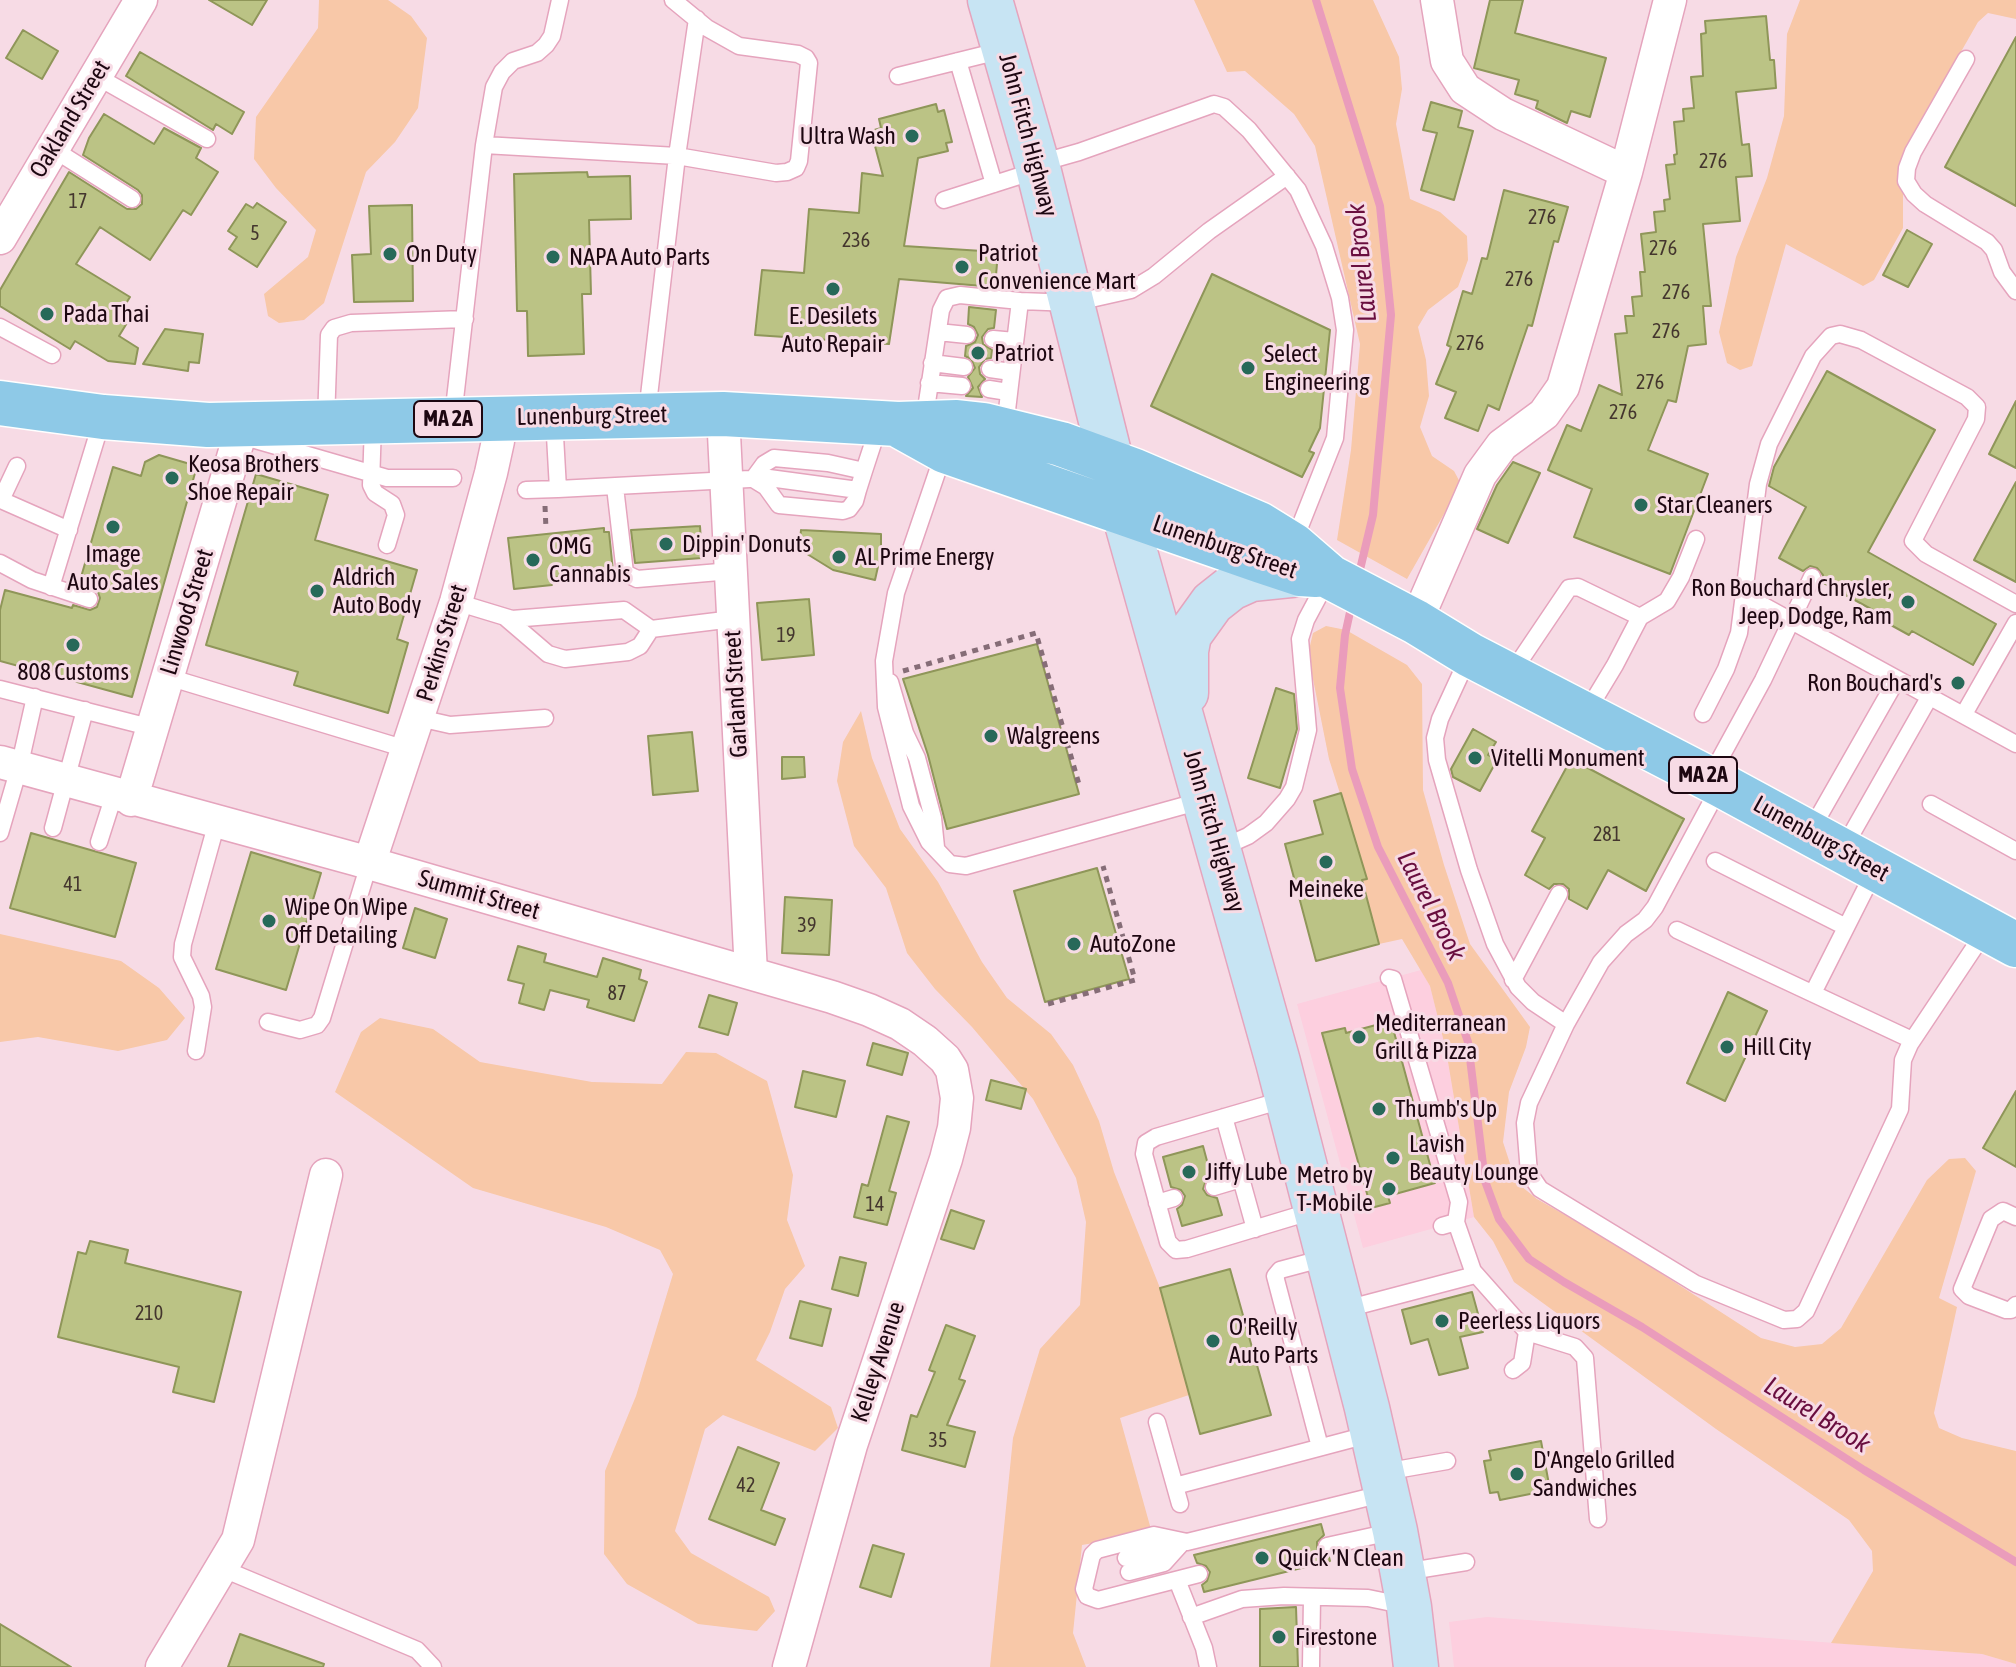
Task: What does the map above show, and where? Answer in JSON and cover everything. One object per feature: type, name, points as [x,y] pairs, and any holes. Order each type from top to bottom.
[{"type":"main road","name":"John Fitch Highway","points":[[990,0],[1038,166],[1124,513],[1287,1099],[1385,1482],[1406,1590],[1416,1667]]},
{"type":"main road","name":"Lunenburg Street","points":[[0,403],[103,417],[242,430],[373,421],[723,414],[916,424],[957,422],[1006,411],[1061,444],[1259,524],[1307,565]]},
{"type":"main road","name":"Lunenburg Street","points":[[916,424],[1124,513],[1307,565],[2001,937]]},
{"type":"main road","points":[[1185,727],[1186,651],[1189,635],[1196,623],[1212,603],[1231,588],[1251,579],[1307,565]]},
{"type":"street","name":"Oakland Street","points":[[0,238],[141,0]]},
{"type":"street","points":[[1437,0],[1447,61],[1465,89],[1503,114],[1626,172]]},
{"type":"street","points":[[1402,615],[1480,475],[1502,445],[1544,414],[1563,387],[1626,172],[1670,0]]},
{"type":"street","name":"Garland Street","points":[[723,414],[739,480],[731,571],[751,973]]},
{"type":"street","name":"Perkins Street","points":[[369,864],[456,602],[491,473],[499,418]]},
{"type":"street","name":"Linwood Street","points":[[123,797],[153,728],[242,430]]},
{"type":"street","name":"Summit Street","points":[[10,765],[832,997],[887,1017],[913,1032],[945,1059]]},
{"type":"street","name":"Kelley Avenue","points":[[789,1667],[851,1445],[954,1128],[957,1098],[952,1070],[945,1059]]},
{"type":"street","points":[[162,1667],[238,1540],[326,1175]]},
{"type":"lane","points":[[453,419],[484,145],[494,87],[513,61],[537,53],[546,45],[552,36],[560,0]]},
{"type":"lane","points":[[484,145],[677,156],[776,173],[796,168],[809,63],[806,58],[798,54],[739,46],[673,0]]},
{"type":"lane","points":[[647,415],[677,156],[697,19]]},
{"type":"lane","points":[[898,76],[1005,50]]},
{"type":"lane","points":[[1966,59],[1913,152],[1906,181],[1925,204],[1987,242],[2016,291]]},
{"type":"lane","points":[[958,61],[994,184]]},
{"type":"lane","points":[[96,76],[207,139]]},
{"type":"lane","points":[[944,200],[1214,104],[1224,107],[1249,130],[1298,190],[1324,246],[1340,298],[1345,330],[1335,438],[1307,565],[1306,620],[1300,639],[1308,730],[1294,787],[1287,799],[1266,823],[1248,836],[1219,848]]},
{"type":"lane","points":[[53,149],[132,199]]},
{"type":"lane","points":[[1206,799],[966,866],[950,864],[919,825],[911,806],[886,707],[884,661],[887,634],[909,549],[916,424],[932,363],[941,310],[947,298],[953,295],[1073,303],[1131,290],[1287,176]]},
{"type":"lane","points":[[1006,411],[1020,301]]},
{"type":"lane","points":[[326,423],[329,335],[334,328],[351,323],[465,319]]},
{"type":"lane","points":[[0,327],[52,355]]},
{"type":"lane","points":[[938,332],[967,335]]},
{"type":"lane","points":[[1703,714],[1734,652],[1739,633],[1764,458],[1777,423],[1813,356],[1831,336],[1850,335],[1977,407],[1976,419],[1913,541],[1926,554],[2016,604]]},
{"type":"lane","points":[[993,339],[1015,341]]},
{"type":"lane","points":[[932,363],[964,367]]},
{"type":"lane","points":[[990,369],[1011,372]]},
{"type":"lane","points":[[739,480],[766,487],[779,505],[843,511],[853,504],[864,471],[962,386]]},
{"type":"lane","points":[[989,389],[1006,411]]},
{"type":"lane","points":[[51,587],[103,417]]},
{"type":"lane","points":[[554,417],[558,489]]},
{"type":"lane","points":[[373,421],[371,485],[375,493],[392,504],[396,515],[387,545]]},
{"type":"lane","points":[[242,430],[396,479],[453,478]]},
{"type":"lane","points":[[739,480],[774,458],[828,463],[864,471]]},
{"type":"lane","points":[[17,466],[1,500],[69,530]]},
{"type":"lane","points":[[526,490],[782,479],[858,490]]},
{"type":"lane","points":[[615,487],[625,573],[637,579],[731,571]]},
{"type":"lane","points":[[1585,714],[1640,617],[1667,601],[1681,577],[1696,539]]},
{"type":"lane","points":[[0,563],[32,580],[89,599]]},
{"type":"lane","points":[[1812,577],[1655,907],[1601,962],[1566,1024],[1526,1113],[1528,1160],[1533,1180],[1540,1189],[1696,1284],[1770,1315],[1797,1319],[1806,1311],[1900,1109],[1903,1060],[1912,1040],[2001,937]]},
{"type":"lane","points":[[1510,676],[1569,588],[1578,587],[1640,617]]},
{"type":"lane","points":[[1744,595],[2016,744]]},
{"type":"lane","points":[[456,602],[520,619],[616,609],[633,614],[651,629],[733,619]]},
{"type":"lane","points":[[505,617],[548,654],[565,659],[628,652],[640,646],[651,629]]},
{"type":"lane","points":[[1964,714],[2011,644],[2016,623]]},
{"type":"lane","points":[[1470,655],[1440,719],[1435,738],[1437,760],[1469,870],[1495,944],[1513,980],[1533,1002],[1566,1024]]},
{"type":"lane","points":[[168,677],[406,749]]},
{"type":"lane","points":[[1813,993],[1844,926],[1842,851],[1897,679]]},
{"type":"lane","points":[[0,689],[153,728]]},
{"type":"lane","points":[[1842,851],[1930,696]]},
{"type":"lane","points":[[0,833],[10,765],[35,697]]},
{"type":"lane","points":[[53,828],[85,710]]},
{"type":"lane","points":[[419,718],[450,725],[545,718]]},
{"type":"lane","points":[[99,842],[123,797]]},
{"type":"lane","points":[[1931,804],[2016,851]]},
{"type":"lane","points":[[196,1051],[203,1007],[201,996],[182,957],[183,944],[217,822]]},
{"type":"lane","points":[[1715,861],[1844,926]]},
{"type":"lane","points":[[268,1022],[300,1030],[317,1025],[322,1018],[369,864]]},
{"type":"lane","points":[[1513,980],[1559,894]]},
{"type":"lane","points":[[1677,930],[1912,1040]]},
{"type":"lane","points":[[1389,978],[1393,979],[1459,1202],[1449,1224],[1475,1275],[1527,1332],[1575,1347],[1585,1358],[1598,1519]]},
{"type":"lane","points":[[1287,1099],[1156,1137],[1146,1143],[1144,1154],[1168,1242],[1176,1250],[1315,1211]]},
{"type":"lane","points":[[1224,1117],[1255,1229]]},
{"type":"lane","points":[[1214,1187],[1241,1179]]},
{"type":"lane","points":[[1157,1203],[1174,1198]]},
{"type":"lane","points":[[2016,1217],[2003,1211],[1991,1219],[1962,1289],[1969,1296],[2006,1310],[2016,1305]]},
{"type":"lane","points":[[1320,1447],[1275,1276],[1280,1270],[1327,1258]]},
{"type":"lane","points":[[1341,1310],[1475,1275]]},
{"type":"lane","points":[[1513,1370],[1522,1363],[1527,1332]]},
{"type":"lane","points":[[1157,1422],[1180,1504]]},
{"type":"lane","points":[[1175,1486],[1320,1447],[1385,1482]]},
{"type":"lane","points":[[1199,1574],[1098,1600],[1090,1599],[1085,1593],[1092,1555],[1097,1550],[1164,1563],[1182,1543],[1447,1461]]},
{"type":"lane","points":[[1327,1546],[1385,1482]]},
{"type":"lane","points":[[1126,1558],[1158,1535],[1182,1543]]},
{"type":"lane","points":[[1126,1558],[1133,1591]]},
{"type":"lane","points":[[1191,1617],[1242,1599],[1368,1598],[1406,1590],[1466,1562]]},
{"type":"lane","points":[[221,1568],[417,1650],[433,1667]]},
{"type":"lane","points":[[1177,1580],[1204,1648],[1208,1667]]},
{"type":"lane","points":[[1311,1667],[1312,1597]]},
{"type":"path","points":[[900,680],[900,672],[1036,633],[1080,788]]},
{"type":"path","points":[[1048,1004],[1135,980],[1103,866]]},
{"type":"shaded area","points":[[319,0],[388,0],[411,16],[427,38],[418,108],[395,142],[366,172],[324,303],[304,320],[279,323],[268,316],[264,294],[308,257],[316,230],[276,188],[254,159],[256,117],[318,28]]},
{"type":"shaded area","points":[[1194,0],[1373,0],[1399,57],[1402,89],[1396,124],[1410,199],[1440,212],[1467,236],[1468,260],[1458,287],[1428,310],[1418,327],[1426,360],[1429,396],[1420,427],[1432,456],[1454,471],[1461,484],[1407,579],[1337,540],[1351,450],[1360,344],[1315,146],[1294,114],[1245,71],[1227,72]]},
{"type":"shaded area","points":[[1800,0],[2016,0],[2016,19],[1988,13],[1978,22],[1922,120],[1903,189],[1903,228],[1874,280],[1863,286],[1786,244],[1752,366],[1740,370],[1727,363],[1719,332],[1736,257],[1767,178],[1784,116],[1787,34]]},
{"type":"shaded area","points":[[1326,626],[1346,630],[1407,665],[1422,684],[1423,790],[1444,865],[1470,944],[1530,1027],[1509,1092],[1503,1142],[1516,1182],[1537,1199],[1614,1243],[1761,1338],[1795,1347],[1822,1344],[1841,1328],[1927,1180],[1949,1159],[1965,1158],[1976,1171],[1939,1298],[1957,1307],[1934,1413],[1939,1428],[1962,1438],[2016,1451],[2016,1664],[1982,1654],[1831,1643],[1873,1571],[1872,1551],[1849,1520],[1716,1429],[1514,1282],[1493,1241],[1474,1217],[1446,1050],[1430,986],[1402,939],[1379,944],[1363,880],[1367,878],[1329,759],[1308,654],[1313,633]]},
{"type":"shaded area","points":[[861,711],[872,758],[900,829],[938,882],[982,962],[1007,998],[1051,1034],[1073,1065],[1099,1121],[1114,1172],[1160,1288],[1189,1395],[1120,1418],[1152,1533],[1082,1545],[1073,1633],[1086,1667],[990,1667],[1013,1438],[1040,1349],[1080,1305],[1086,1222],[1076,1178],[1033,1099],[907,953],[886,888],[854,846],[837,781],[843,742]]},
{"type":"shaded area","points":[[0,934],[121,961],[159,988],[185,1018],[167,1040],[118,1051],[38,1037],[0,1042]]},
{"type":"shaded area","points":[[1421,970],[1430,986],[1446,1050],[1474,1217],[1363,1248],[1297,1004]]},
{"type":"shaded area","points":[[380,1018],[433,1029],[480,1062],[592,1082],[662,1084],[686,1052],[716,1053],[767,1081],[793,1175],[787,1220],[805,1266],[785,1289],[756,1360],[831,1407],[838,1428],[815,1451],[723,1415],[705,1429],[675,1531],[691,1553],[769,1597],[775,1611],[757,1631],[698,1624],[627,1584],[604,1554],[605,1471],[636,1396],[673,1274],[660,1250],[606,1227],[473,1188],[335,1092],[361,1032]]},
{"type":"shaded area","points":[[1487,1617],[1982,1654],[2016,1664],[2016,1667],[1454,1667],[1449,1622]]},
{"type":"building","points":[[209,0],[267,0],[252,25]]},
{"type":"building","points":[[1490,0],[1523,0],[1515,33],[1606,58],[1590,117],[1571,111],[1567,123],[1536,108],[1538,101],[1515,94],[1519,80],[1474,68]]},
{"type":"building","points":[[1766,16],[1776,88],[1736,92],[1742,145],[1749,144],[1752,176],[1736,177],[1740,221],[1703,224],[1711,306],[1703,306],[1706,344],[1688,346],[1676,402],[1668,400],[1648,450],[1708,474],[1670,574],[1574,537],[1592,489],[1548,470],[1567,425],[1581,431],[1599,385],[1622,395],[1615,334],[1627,333],[1625,316],[1634,316],[1632,297],[1642,296],[1640,272],[1645,272],[1641,234],[1656,232],[1654,212],[1665,211],[1664,200],[1670,199],[1666,165],[1675,164],[1674,155],[1677,154],[1674,122],[1684,121],[1683,109],[1694,108],[1691,77],[1703,76],[1701,34],[1706,33],[1705,21]]},
{"type":"building","points":[[23,30],[58,51],[42,79],[6,58]]},
{"type":"building","points":[[2016,37],[2016,206],[1945,167]]},
{"type":"building","points":[[140,52],[244,112],[232,134],[216,124],[213,130],[126,76]]},
{"type":"building","points":[[1431,102],[1462,111],[1458,127],[1473,131],[1454,200],[1421,190],[1437,133],[1423,130]]},
{"type":"building","points":[[936,104],[938,112],[944,110],[952,142],[946,143],[948,151],[918,158],[904,246],[998,252],[995,287],[899,279],[889,344],[755,335],[762,270],[804,273],[809,209],[859,213],[862,173],[883,176],[871,131],[881,128],[879,119]]},
{"type":"building","points":[[104,114],[154,144],[164,128],[201,148],[196,158],[218,172],[191,215],[183,210],[150,260],[100,227],[76,264],[130,297],[120,313],[130,318],[119,336],[138,348],[135,364],[108,361],[75,341],[70,349],[0,306],[0,290],[69,172],[127,209],[136,209],[142,204],[142,195],[138,190],[83,155],[89,138]]},
{"type":"building","name":"NAPA Auto Parts","points":[[587,172],[588,177],[630,176],[631,219],[589,220],[591,294],[582,294],[584,354],[528,356],[527,311],[517,311],[514,174]]},
{"type":"building","points":[[1504,190],[1568,207],[1558,242],[1554,241],[1532,326],[1528,325],[1499,410],[1488,405],[1478,431],[1445,418],[1456,392],[1436,384],[1451,347],[1447,345],[1463,291],[1472,294],[1482,258],[1487,259]]},
{"type":"building","points":[[257,203],[286,222],[257,267],[229,249],[237,237],[228,231],[246,204],[253,208]]},
{"type":"building","name":"On Duty","points":[[412,205],[413,301],[354,302],[352,255],[371,254],[369,206]]},
{"type":"building","points":[[1907,230],[1932,244],[1908,287],[1883,275]]},
{"type":"building","name":"Select Engineering","points":[[1212,274],[1330,330],[1320,428],[1309,451],[1314,453],[1302,477],[1151,406]]},
{"type":"building","points":[[969,307],[996,310],[994,328],[988,329],[982,337],[983,344],[992,350],[991,358],[985,359],[979,367],[985,379],[978,387],[982,397],[966,396],[973,388],[968,377],[975,368],[971,359],[965,356],[966,346],[975,342],[978,335],[974,327],[968,324]]},
{"type":"building","points":[[165,329],[203,334],[199,363],[189,362],[188,371],[143,364]]},
{"type":"building","points":[[1827,371],[1935,430],[1868,552],[1996,624],[1973,665],[1912,631],[1909,635],[1889,624],[1891,620],[1822,582],[1823,575],[1817,568],[1810,566],[1803,571],[1779,558],[1806,507],[1769,486],[1774,467]]},
{"type":"building","points":[[2016,401],[2016,468],[1989,454]]},
{"type":"building","points":[[159,455],[197,466],[132,697],[0,661],[0,610],[5,590],[72,608],[73,605],[90,610],[97,607],[98,592],[79,584],[113,467],[141,476],[145,462]]},
{"type":"building","points":[[1513,462],[1540,473],[1508,543],[1477,529],[1497,485]]},
{"type":"building","name":"Aldrich Auto Body","points":[[256,474],[328,495],[315,540],[417,570],[397,639],[408,643],[388,713],[294,685],[298,672],[206,645]]},
{"type":"building","points":[[2016,482],[2016,582],[1974,560]]},
{"type":"building","name":"Dippin' Donuts","points":[[700,526],[702,558],[635,563],[631,530]]},
{"type":"building","points":[[604,528],[604,532],[609,532],[613,571],[551,578],[552,585],[514,589],[508,538]]},
{"type":"building","name":"AL Prime Energy","points":[[801,530],[881,534],[881,553],[875,580],[833,570],[799,549]]},
{"type":"building","points":[[809,599],[814,655],[762,660],[757,603]]},
{"type":"building","name":"Walgreens","points":[[1037,644],[1079,794],[947,829],[928,755],[903,679]]},
{"type":"building","points":[[1276,688],[1294,694],[1297,729],[1280,788],[1248,778]]},
{"type":"building","name":"Vitelli Monument","points":[[1473,729],[1496,742],[1488,755],[1497,760],[1480,791],[1453,777],[1451,769]]},
{"type":"building","points":[[692,732],[698,791],[653,795],[648,736]]},
{"type":"building","points":[[782,757],[804,757],[805,777],[782,779]]},
{"type":"building","points":[[1571,759],[1684,819],[1646,891],[1608,870],[1587,909],[1569,899],[1569,889],[1563,884],[1554,884],[1549,889],[1525,875],[1545,838],[1532,831]]},
{"type":"building","name":"Meineke","points":[[1341,793],[1367,879],[1362,880],[1379,944],[1316,961],[1285,844],[1323,834],[1314,801]]},
{"type":"building","points":[[31,833],[136,863],[115,937],[10,908]]},
{"type":"building","name":"Wipe On Wipe Off Detailing","points":[[251,852],[321,873],[286,990],[216,969]]},
{"type":"building","name":"AutoZone","points":[[1097,868],[1129,979],[1045,1002],[1014,891]]},
{"type":"building","points":[[785,897],[832,900],[829,955],[782,953]]},
{"type":"building","points":[[415,908],[447,919],[435,958],[403,948]]},
{"type":"building","points":[[518,946],[546,954],[544,962],[597,977],[603,958],[641,970],[639,979],[647,982],[634,1021],[587,1007],[589,1000],[550,990],[544,1010],[519,1003],[524,984],[508,980]]},
{"type":"building","name":"Hill City","points":[[1728,992],[1767,1011],[1725,1101],[1687,1083]]},
{"type":"building","points":[[709,995],[737,1003],[728,1035],[699,1027]]},
{"type":"building","points":[[1391,1021],[1435,1183],[1388,1196],[1390,1203],[1371,1208],[1322,1033],[1345,1028],[1346,1033]]},
{"type":"building","points":[[873,1043],[908,1053],[902,1075],[867,1065]]},
{"type":"building","points":[[803,1071],[845,1081],[836,1117],[795,1107]]},
{"type":"building","points":[[991,1080],[1026,1089],[1021,1109],[986,1100]]},
{"type":"building","points":[[2016,1091],[2016,1167],[1983,1148]]},
{"type":"building","points":[[887,1116],[909,1122],[889,1191],[896,1193],[887,1225],[854,1217],[862,1184],[868,1186]]},
{"type":"building","name":"Jiffy Lube","points":[[1203,1146],[1211,1176],[1203,1189],[1207,1195],[1217,1198],[1222,1215],[1182,1226],[1177,1209],[1185,1196],[1181,1190],[1171,1187],[1163,1157]]},
{"type":"building","points":[[951,1210],[984,1221],[974,1249],[941,1239]]},
{"type":"building","points":[[90,1241],[128,1250],[125,1263],[241,1292],[214,1402],[173,1392],[179,1367],[58,1337],[78,1252],[86,1254]]},
{"type":"building","points":[[840,1257],[866,1263],[858,1296],[832,1289]]},
{"type":"building","name":"O'Reilly Auto Parts","points":[[1230,1269],[1271,1415],[1200,1434],[1160,1288]]},
{"type":"building","name":"Peerless Liquors","points":[[1472,1292],[1483,1332],[1460,1337],[1468,1368],[1439,1375],[1428,1339],[1411,1344],[1402,1310]]},
{"type":"building","points":[[800,1301],[831,1309],[822,1346],[790,1338]]},
{"type":"building","points":[[946,1325],[975,1336],[959,1379],[965,1381],[947,1425],[975,1432],[965,1467],[902,1450],[911,1415],[917,1417],[935,1372],[929,1370]]},
{"type":"building","name":"D'Angelo Grilled Sandwiches","points":[[1541,1441],[1550,1490],[1500,1500],[1498,1492],[1490,1493],[1484,1461],[1491,1460],[1489,1451]]},
{"type":"building","points":[[738,1447],[779,1463],[761,1510],[785,1519],[775,1545],[709,1519]]},
{"type":"building","name":"Quick 'N Clean","points":[[1321,1524],[1324,1535],[1317,1542],[1317,1549],[1330,1561],[1204,1592],[1202,1585],[1210,1572],[1206,1566],[1197,1563],[1194,1555]]},
{"type":"building","points":[[873,1545],[904,1554],[891,1597],[860,1587]]},
{"type":"building","name":"Firestone","points":[[1296,1607],[1298,1667],[1260,1667],[1260,1609]]},
{"type":"building","points":[[0,1624],[71,1667],[0,1667]]},
{"type":"building","points":[[240,1634],[324,1664],[323,1667],[228,1667]]},
{"type":"waterway","name":"Laurel Brook","points":[[1316,0],[1380,206],[1391,315],[1373,515],[1358,578]]},
{"type":"waterway","name":"Laurel Brook","points":[[1352,603],[1345,635],[1340,688],[1352,769],[1378,847],[1448,983],[1468,1042],[1485,1181],[1499,1219],[1529,1259],[2016,1562]]},
{"type":"place","name":"Ultra Wash","points":[[912,136]]},
{"type":"place","name":"On Duty","points":[[390,254]]},
{"type":"place","name":"NAPA Auto Parts","points":[[553,257]]},
{"type":"place","name":"Patriot Convenience Mart","points":[[962,267]]},
{"type":"place","name":"E. Desilets Auto Repair","points":[[833,289]]},
{"type":"place","name":"Pada Thai","points":[[47,314]]},
{"type":"place","name":"Patriot","points":[[978,353]]},
{"type":"place","name":"Select Engineering","points":[[1248,368]]},
{"type":"place","name":"Keosa Brothers Shoe Repair","points":[[172,478]]},
{"type":"place","name":"Star Cleaners","points":[[1641,505]]},
{"type":"place","name":"Image Auto Sales","points":[[113,527]]},
{"type":"place","name":"Dippin' Donuts","points":[[666,544]]},
{"type":"place","name":"AL Prime Energy","points":[[839,557]]},
{"type":"place","name":"OMG Cannabis","points":[[533,560]]},
{"type":"place","name":"Aldrich Auto Body","points":[[317,591]]},
{"type":"place","name":"Ron Bouchard Chrysler, Jeep, Dodge, Ram","points":[[1908,602]]},
{"type":"place","name":"808 Customs","points":[[73,645]]},
{"type":"place","name":"Ron Bouchard's","points":[[1958,683]]},
{"type":"place","name":"Walgreens","points":[[991,736]]},
{"type":"place","name":"Vitelli Monument","points":[[1475,758]]},
{"type":"place","name":"Meineke","points":[[1326,862]]},
{"type":"place","name":"Wipe On Wipe Off Detailing","points":[[269,921]]},
{"type":"place","name":"AutoZone","points":[[1074,944]]},
{"type":"place","name":"Mediterranean Grill & Pizza","points":[[1359,1037]]},
{"type":"place","name":"Hill City","points":[[1727,1047]]},
{"type":"place","name":"Thumb's Up","points":[[1379,1109]]},
{"type":"place","name":"Lavish Beauty Lounge","points":[[1393,1158]]},
{"type":"place","name":"Jiffy Lube","points":[[1189,1172]]},
{"type":"place","name":"Metro by T-Mobile","points":[[1389,1189]]},
{"type":"place","name":"Peerless Liquors","points":[[1442,1321]]},
{"type":"place","name":"O'Reilly Auto Parts","points":[[1213,1341]]},
{"type":"place","name":"D'Angelo Grilled Sandwiches","points":[[1517,1474]]},
{"type":"place","name":"Quick 'N Clean","points":[[1262,1558]]},
{"type":"place","name":"Firestone","points":[[1279,1637]]}]
